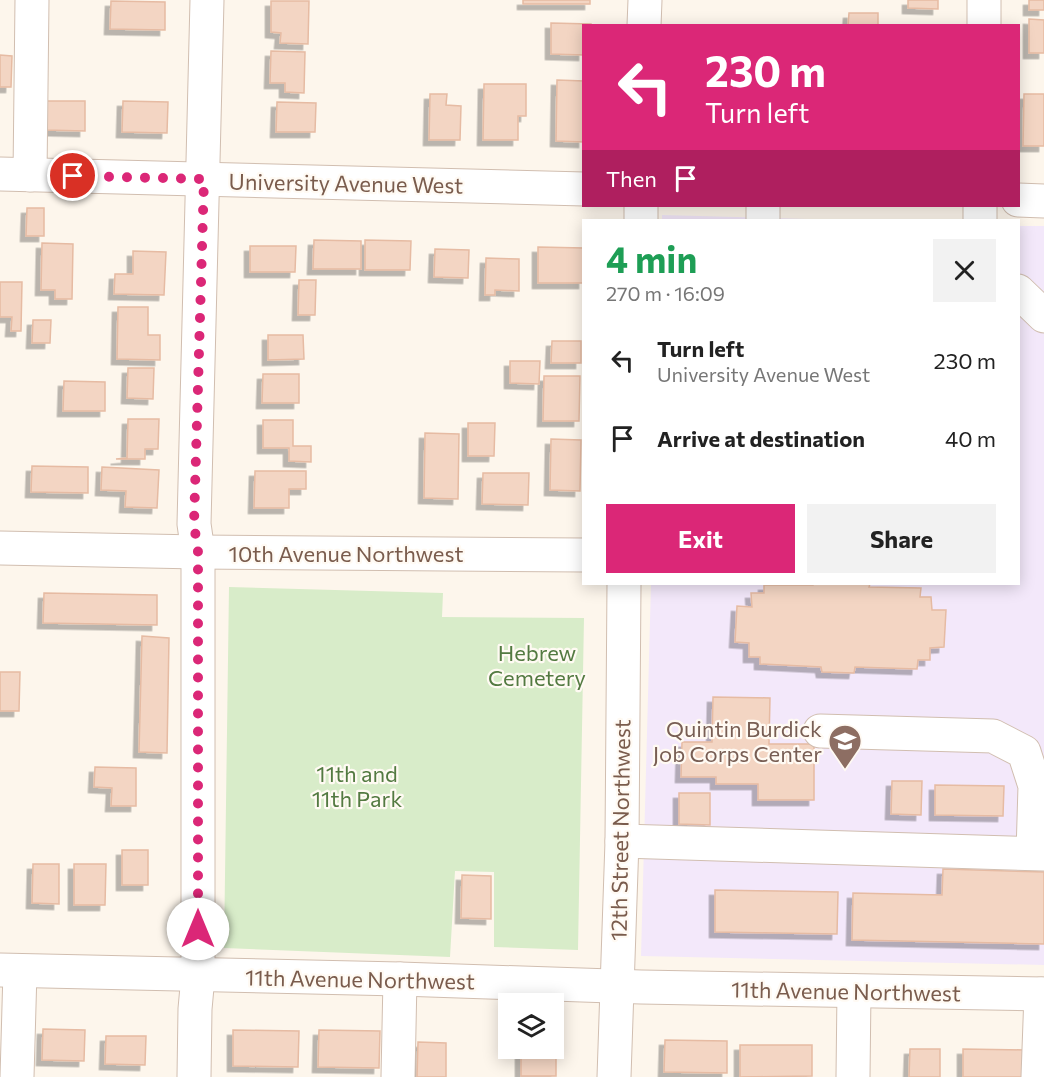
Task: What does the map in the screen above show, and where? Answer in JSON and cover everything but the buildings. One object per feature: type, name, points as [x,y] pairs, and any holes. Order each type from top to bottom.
[{"type":"street","points":[[15,175],[32,0]]},
{"type":"street","points":[[194,1077],[198,976],[198,552],[194,524],[207,0]]},
{"type":"street","points":[[644,24],[645,0]]},
{"type":"street","points":[[984,0],[984,24]]},
{"type":"street","name":"University Avenue West","points":[[15,175],[582,189]]},
{"type":"street","points":[[1020,200],[1044,201]]},
{"type":"street","points":[[1020,293],[1044,316]]},
{"type":"street","name":"10th Avenue Northwest","points":[[0,548],[582,555]]},
{"type":"street","name":"12th Street Northwest","points":[[614,1077],[622,841],[624,585]]},
{"type":"street","points":[[622,841],[1038,853],[1035,786],[1024,752],[993,736],[820,731]]},
{"type":"street","points":[[10,971],[17,1077]]},
{"type":"street","name":"11th Avenue Northwest","points":[[10,971],[1042,994]]},
{"type":"street","points":[[398,1077],[400,979]]},
{"type":"street","points":[[853,1077],[854,991]]},
{"type":"street","points":[[1038,1077],[1042,994]]},
{"type":"shaded area","points":[[662,215],[807,219],[662,219]]},
{"type":"shaded area","name":"Quintin Burdick Job Corps Center","points":[[1020,226],[1044,226],[1044,965],[641,956],[651,585],[1020,585]]},
{"type":"green space","name":"11th and 11th Park","points":[[229,587],[443,593],[442,617],[584,618],[578,950],[494,947],[494,872],[455,871],[450,957],[224,948]]},
{"type":"place","name":"Quintin Burdick Job Corps Center","points":[[845,770]]},
{"type":"route","points":[[73,176],[204,179],[194,524],[198,552],[198,929]]},
{"type":"park label","name":"Hebrew Cemetery","points":[[537,664]]}]
